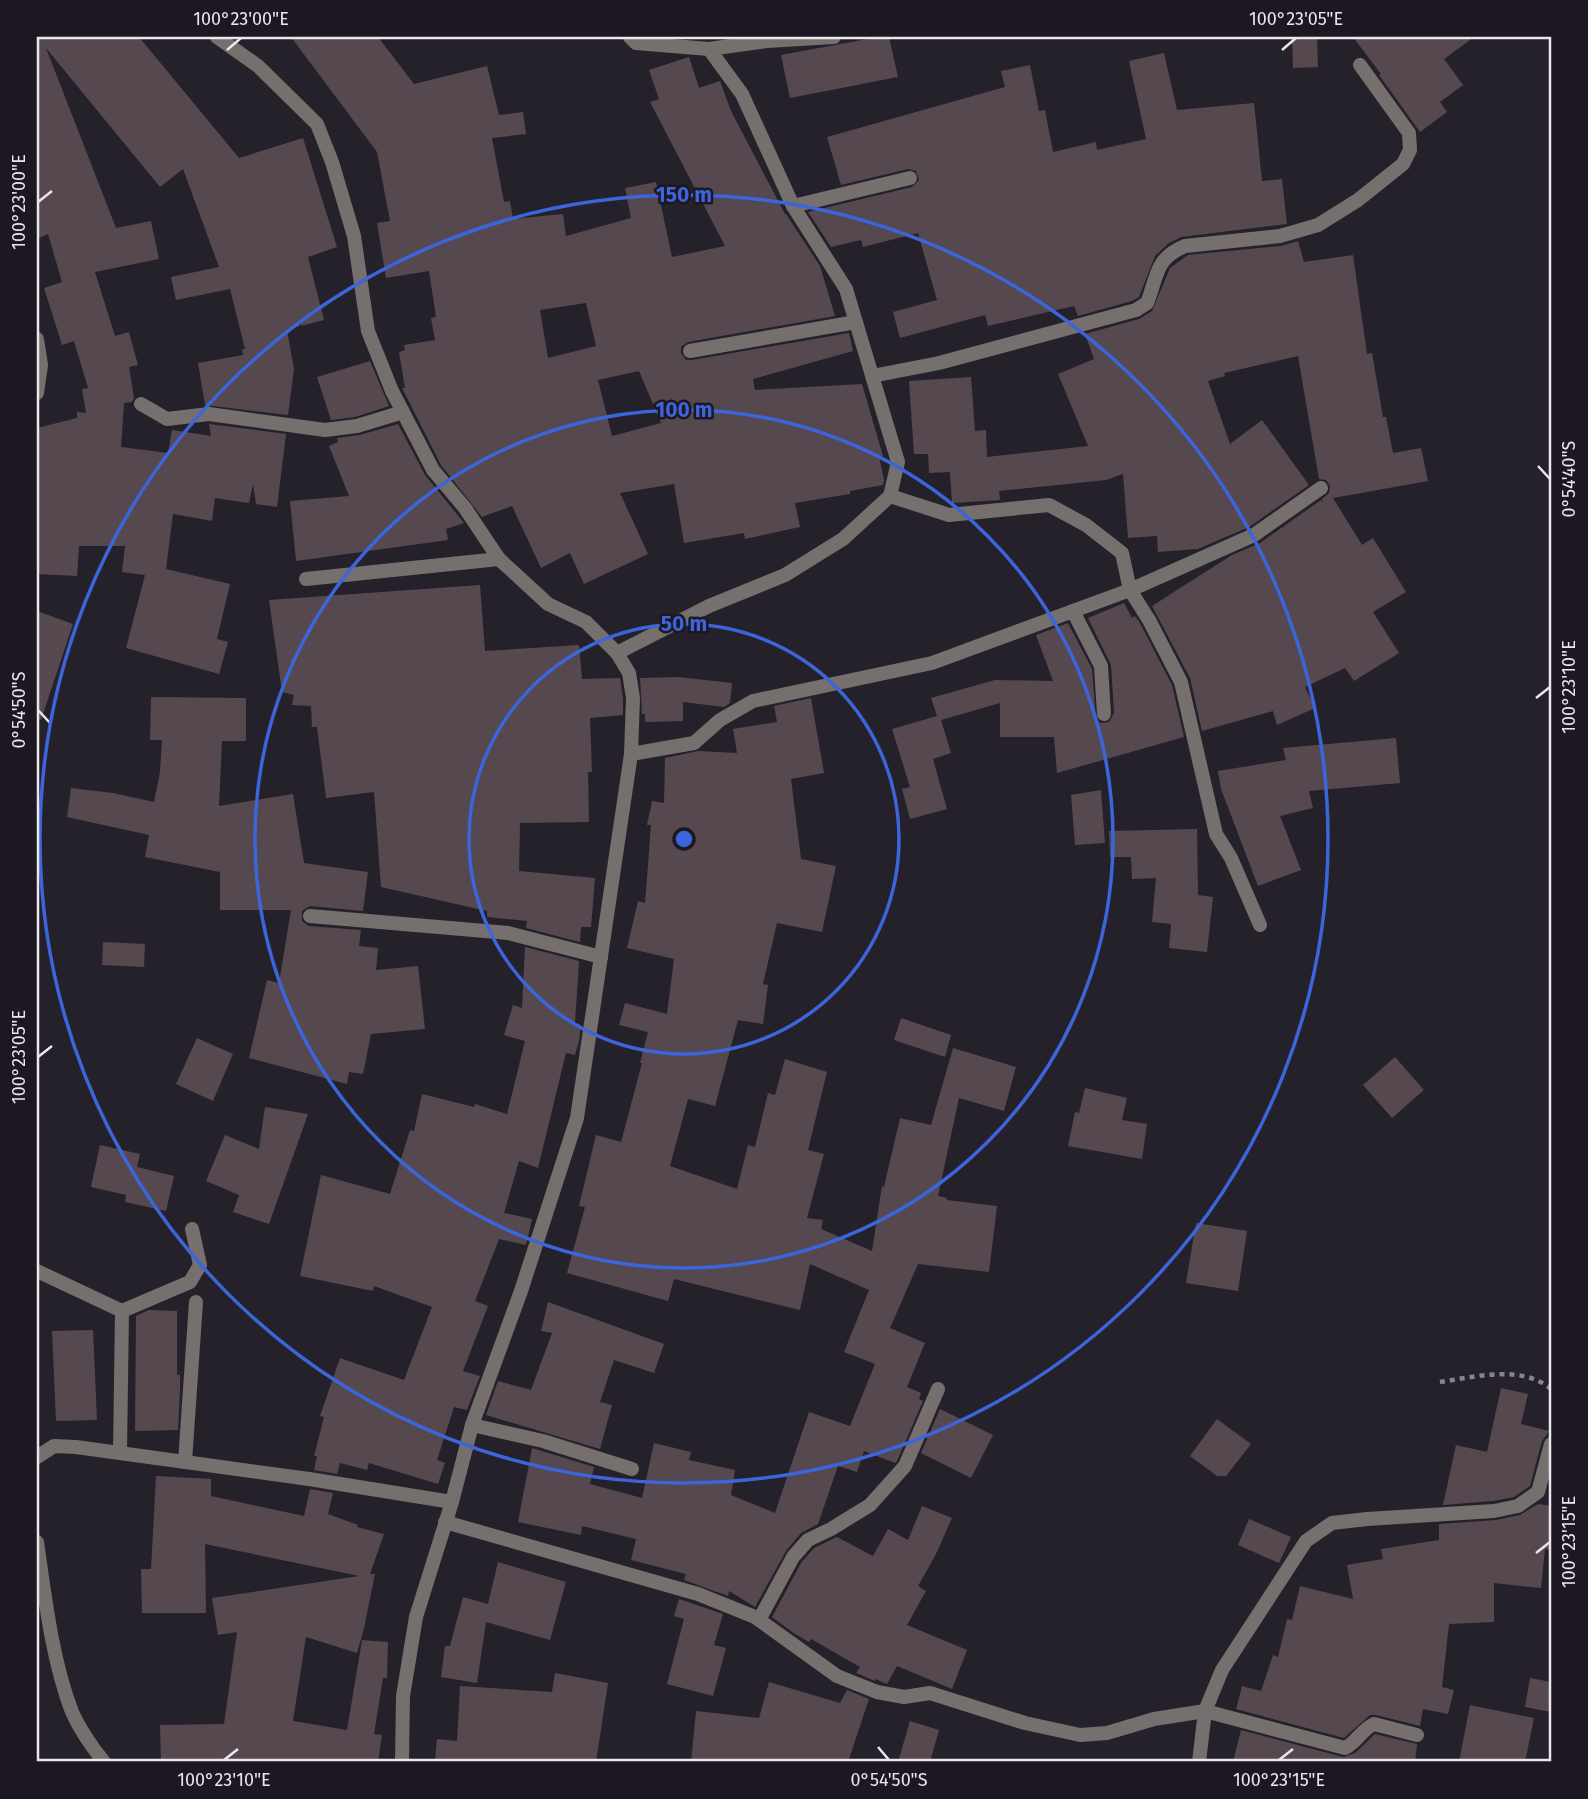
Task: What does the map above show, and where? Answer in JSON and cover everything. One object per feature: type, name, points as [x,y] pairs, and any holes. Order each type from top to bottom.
[{"type":"street","points":[[217,37],[258,66],[317,124],[332,162],[354,236],[368,331],[392,391],[433,470],[465,508],[499,559],[548,604],[586,622],[617,653],[629,673],[633,698],[631,754],[577,1118],[521,1291],[472,1425],[452,1502],[416,1617],[403,1696],[402,1762]]},
{"type":"street","points":[[630,37],[636,43],[709,49],[767,41],[834,37]]},
{"type":"street","points":[[617,653],[709,606],[785,575],[843,539],[890,496],[898,462],[846,289],[793,205],[743,94],[709,49]]},
{"type":"street","points":[[872,376],[939,363],[1136,310],[1147,303],[1155,274],[1165,257],[1177,249],[1280,236],[1318,225],[1359,200],[1403,164],[1410,150],[1409,133],[1360,65]]},
{"type":"street","points":[[793,205],[910,177]]},
{"type":"street","points":[[690,351],[856,321]]},
{"type":"street","points":[[37,338],[41,365],[37,393]]},
{"type":"street","points":[[141,404],[167,419],[220,415],[325,430],[356,426],[403,412]]},
{"type":"street","points":[[631,754],[694,743],[720,720],[753,701],[932,663],[1130,590],[1254,535],[1321,488]]},
{"type":"street","points":[[890,496],[948,515],[1049,505],[1086,525],[1122,553],[1130,590],[1181,682],[1216,834],[1231,858],[1260,925]]},
{"type":"street","points":[[306,579],[499,559]]},
{"type":"street","points":[[1073,611],[1101,666],[1104,714]]},
{"type":"street","points":[[310,916],[508,933],[601,957]]},
{"type":"street","points":[[37,1271],[122,1311],[190,1282],[197,1275],[200,1265],[192,1229]]},
{"type":"street","points":[[185,1461],[196,1302]]},
{"type":"street","points":[[120,1453],[122,1311]]},
{"type":"street","points":[[759,1620],[793,1557],[808,1540],[870,1505],[905,1466],[938,1389]]},
{"type":"street","points":[[472,1425],[543,1441],[632,1469]]},
{"type":"street","points":[[1199,1762],[1205,1711],[1222,1670],[1306,1541],[1332,1523],[1518,1507],[1538,1492],[1551,1444]]},
{"type":"street","points":[[37,1457],[54,1446],[120,1453],[452,1502]]},
{"type":"street","points":[[445,1522],[698,1594],[759,1620],[838,1676],[877,1692],[904,1697],[930,1693],[1025,1723],[1080,1735],[1107,1733],[1154,1719],[1205,1711],[1345,1748],[1374,1724],[1417,1735]]},
{"type":"street","points":[[37,1542],[61,1678],[73,1713],[104,1762]]},
{"type":"path","points":[[1440,1382],[1493,1375],[1520,1375],[1551,1389]]},
{"type":"building","points":[[37,37],[139,37],[239,158],[303,138],[337,247],[308,257],[324,320],[301,326],[300,322],[299,326],[287,330],[294,369],[288,415],[205,405],[198,363],[243,355],[242,349],[245,349],[230,289],[176,300],[171,277],[219,267],[183,169],[160,187],[46,48],[116,228],[151,221],[159,259],[95,272],[115,336],[129,332],[138,365],[129,367],[134,398],[132,402],[124,403],[121,447],[168,453],[172,430],[211,436],[209,424],[286,434],[277,507],[256,504],[253,484],[249,503],[215,498],[212,521],[173,514],[166,569],[230,584],[217,639],[228,642],[219,674],[126,648],[145,575],[122,572],[125,546],[79,546],[77,576],[37,574],[37,428],[77,418],[77,412],[86,413],[82,389],[88,388],[74,341],[62,345],[44,288],[62,282],[48,234],[37,239]]},
{"type":"building","points":[[291,37],[378,37],[414,84],[487,66],[499,115],[523,112],[526,134],[492,138],[504,202],[510,201],[513,219],[563,214],[566,236],[631,218],[625,188],[656,182],[672,257],[725,246],[650,102],[659,99],[649,70],[689,57],[699,88],[720,81],[731,111],[785,214],[820,266],[835,316],[688,342],[681,347],[681,353],[686,360],[692,360],[849,333],[853,351],[753,379],[755,390],[862,384],[883,456],[879,456],[883,485],[850,491],[850,494],[795,503],[800,527],[745,539],[744,533],[684,543],[674,484],[620,493],[648,554],[584,584],[570,553],[541,568],[512,506],[482,517],[441,465],[402,388],[405,388],[399,352],[405,350],[404,345],[435,340],[431,318],[436,317],[429,271],[386,278],[377,223],[390,221],[377,152]],"holes":[[[586,303],[596,346],[548,358],[540,310]],[[639,371],[661,423],[612,436],[598,380]]]},
{"type":"building","points":[[889,37],[898,77],[790,98],[781,55]]},
{"type":"building","points":[[1292,37],[1317,37],[1318,67],[1293,68]]},
{"type":"building","points":[[1353,37],[1474,37],[1444,59],[1463,85],[1440,102],[1447,112],[1420,132]]},
{"type":"building","points":[[1164,53],[1177,110],[1254,103],[1262,181],[1282,179],[1287,224],[1181,237],[1169,243],[1155,256],[1139,297],[1132,301],[1078,316],[1074,306],[988,326],[985,315],[900,338],[893,312],[937,300],[918,233],[863,247],[861,240],[831,247],[808,212],[912,187],[919,180],[916,171],[908,169],[841,185],[827,137],[1005,87],[1001,71],[1030,65],[1039,111],[1045,110],[1053,152],[1096,142],[1097,150],[1146,139],[1129,61]]},
{"type":"building","points":[[1298,241],[1304,262],[1353,255],[1367,354],[1372,353],[1383,417],[1386,417],[1393,453],[1421,448],[1428,481],[1333,498],[1362,545],[1373,538],[1406,592],[1373,612],[1399,653],[1354,681],[1345,668],[1305,687],[1315,708],[1277,725],[1273,711],[1202,731],[1190,678],[1152,606],[1232,555],[1260,543],[1321,500],[1323,503],[1322,499],[1329,493],[1330,486],[1326,480],[1319,479],[1298,356],[1224,373],[1225,376],[1208,381],[1230,444],[1262,420],[1309,485],[1249,527],[1198,549],[1158,552],[1157,536],[1128,538],[1123,474],[1106,480],[999,491],[1000,500],[952,503],[950,472],[929,473],[928,454],[914,454],[909,381],[971,377],[975,431],[986,430],[987,457],[1088,446],[1058,374],[1094,359],[1085,334],[1139,319],[1152,311],[1170,268],[1188,255],[1281,246]]},
{"type":"building","points":[[370,361],[389,406],[355,417],[331,420],[317,377]]},
{"type":"building","points":[[398,424],[425,475],[464,523],[446,529],[448,540],[296,561],[290,501],[349,496],[329,446],[338,442],[337,438],[360,435]]},
{"type":"building","points":[[480,585],[485,651],[579,645],[582,679],[620,678],[623,715],[590,718],[592,772],[588,772],[589,822],[520,823],[519,871],[595,878],[591,927],[581,927],[580,942],[526,928],[527,921],[487,917],[487,911],[381,887],[374,792],[326,798],[317,727],[312,727],[311,706],[292,705],[294,695],[282,692],[269,600]]},
{"type":"building","points":[[1124,603],[1132,618],[1135,616],[1141,625],[1172,685],[1184,737],[1057,773],[1054,737],[1000,737],[1000,703],[941,720],[951,753],[933,759],[947,809],[910,819],[902,789],[910,787],[892,729],[937,716],[931,698],[995,680],[1053,681],[1036,635],[1068,623],[1092,669],[1096,719],[1100,723],[1109,722],[1114,713],[1111,665],[1088,618]]},
{"type":"building","points":[[37,611],[73,624],[41,720],[37,719]]},
{"type":"building","points":[[678,677],[732,683],[730,703],[724,707],[683,702],[683,721],[645,722],[640,678]]},
{"type":"building","points":[[151,697],[246,698],[246,741],[222,741],[219,806],[293,794],[304,863],[368,872],[363,911],[310,906],[302,911],[302,921],[309,926],[361,930],[359,946],[378,948],[376,970],[418,966],[425,1029],[371,1034],[363,1074],[349,1072],[347,1084],[249,1058],[267,980],[279,983],[291,910],[220,910],[220,872],[145,857],[149,835],[67,817],[71,788],[154,802],[160,772],[162,740],[150,740]]},
{"type":"building","points":[[811,698],[824,773],[791,779],[801,859],[836,866],[822,932],[777,923],[763,984],[768,985],[763,1024],[738,1020],[715,1106],[688,1099],[670,1166],[737,1189],[748,1145],[755,1147],[768,1093],[775,1095],[785,1059],[827,1072],[808,1150],[824,1154],[807,1218],[823,1220],[821,1229],[872,1251],[882,1186],[884,1187],[900,1118],[931,1125],[953,1048],[1016,1067],[1004,1111],[959,1098],[938,1196],[947,1200],[997,1206],[989,1272],[918,1264],[890,1328],[925,1343],[907,1387],[921,1393],[919,1399],[923,1401],[897,1461],[895,1463],[864,1451],[857,1472],[838,1466],[818,1524],[801,1533],[786,1551],[755,1607],[729,1591],[728,1596],[684,1580],[686,1574],[631,1560],[636,1539],[582,1526],[581,1535],[518,1522],[532,1448],[594,1467],[590,1484],[642,1498],[654,1443],[691,1452],[689,1460],[735,1470],[731,1495],[775,1513],[809,1412],[850,1426],[875,1364],[844,1352],[869,1290],[810,1264],[800,1310],[674,1279],[668,1301],[567,1273],[585,1207],[579,1206],[596,1135],[621,1142],[642,1063],[648,1032],[619,1025],[625,1003],[667,1014],[674,959],[627,948],[638,901],[645,903],[651,825],[647,825],[652,801],[664,803],[665,758],[698,751],[737,753],[733,729],[777,722],[774,706]]},
{"type":"building","points":[[1396,738],[1400,783],[1309,791],[1313,808],[1280,816],[1301,870],[1258,886],[1221,789],[1218,771],[1286,760],[1283,748]]},
{"type":"building","points":[[1101,790],[1105,843],[1075,845],[1071,795]]},
{"type":"building","points":[[1197,829],[1198,895],[1213,897],[1207,952],[1169,948],[1171,924],[1152,922],[1156,878],[1132,879],[1131,857],[1110,857],[1109,831]]},
{"type":"building","points":[[103,942],[145,944],[144,967],[102,965]]},
{"type":"building","points":[[525,947],[579,961],[575,1023],[581,1025],[579,1041],[575,1055],[566,1053],[538,1168],[519,1161],[504,1213],[532,1219],[526,1245],[499,1239],[475,1301],[488,1306],[463,1371],[480,1376],[467,1410],[454,1407],[437,1460],[445,1463],[438,1484],[369,1463],[367,1470],[340,1463],[337,1474],[314,1470],[317,1456],[314,1456],[324,1417],[320,1416],[340,1358],[404,1380],[432,1307],[374,1286],[373,1291],[300,1276],[321,1175],[390,1194],[410,1130],[414,1131],[422,1094],[474,1107],[475,1104],[507,1114],[525,1041],[504,1035],[513,1005],[522,1008]]},
{"type":"building","points":[[901,1018],[951,1035],[945,1057],[894,1040]]},
{"type":"building","points":[[197,1038],[233,1054],[213,1101],[176,1084]]},
{"type":"building","points":[[1395,1057],[1424,1090],[1392,1118],[1363,1085]]},
{"type":"building","points":[[1085,1088],[1127,1098],[1122,1120],[1147,1124],[1142,1159],[1068,1146],[1075,1112],[1079,1113]]},
{"type":"building","points":[[265,1107],[308,1114],[269,1224],[233,1212],[239,1195],[206,1181],[225,1135],[259,1149]]},
{"type":"building","points":[[100,1145],[140,1154],[137,1167],[174,1176],[166,1211],[125,1202],[126,1195],[91,1187]]},
{"type":"building","points":[[1196,1223],[1247,1231],[1238,1291],[1186,1283]]},
{"type":"building","points":[[548,1302],[664,1344],[654,1373],[614,1360],[600,1402],[612,1405],[600,1449],[486,1415],[498,1381],[531,1390],[552,1333],[541,1331]]},
{"type":"building","points":[[149,1310],[177,1311],[177,1375],[180,1375],[178,1430],[135,1431],[136,1316]]},
{"type":"building","points":[[93,1330],[97,1420],[56,1421],[52,1331]]},
{"type":"building","points":[[1501,1388],[1528,1394],[1521,1424],[1549,1431],[1542,1441],[1530,1486],[1514,1497],[1443,1505],[1456,1445],[1487,1452]]},
{"type":"building","points":[[940,1409],[993,1435],[971,1478],[921,1453]]},
{"type":"building","points":[[1217,1419],[1251,1444],[1226,1476],[1217,1476],[1190,1456]]},
{"type":"building","points":[[156,1476],[211,1479],[211,1496],[304,1516],[310,1489],[333,1493],[328,1514],[358,1525],[357,1527],[384,1534],[370,1574],[375,1574],[357,1653],[306,1637],[293,1721],[347,1730],[362,1640],[388,1642],[387,1678],[383,1678],[374,1734],[382,1735],[378,1762],[161,1762],[160,1725],[224,1724],[237,1632],[218,1635],[212,1598],[359,1576],[205,1544],[206,1613],[142,1613],[141,1569],[151,1569]]},
{"type":"building","points":[[1538,1504],[1551,1506],[1551,1550],[1545,1549],[1541,1588],[1494,1583],[1494,1622],[1449,1624],[1442,1687],[1454,1690],[1448,1714],[1423,1709],[1420,1726],[1370,1715],[1344,1738],[1236,1709],[1242,1686],[1261,1691],[1273,1655],[1278,1657],[1287,1619],[1292,1620],[1300,1586],[1353,1599],[1347,1565],[1383,1559],[1381,1549],[1439,1540],[1439,1524],[1496,1520],[1520,1515]]},
{"type":"building","points":[[922,1506],[952,1518],[918,1586],[926,1591],[907,1625],[967,1650],[952,1689],[897,1666],[887,1684],[875,1681],[856,1673],[860,1667],[811,1639],[809,1642],[772,1617],[801,1563],[814,1548],[837,1537],[873,1556],[888,1529],[908,1540]]},
{"type":"building","points":[[1249,1519],[1291,1537],[1279,1563],[1238,1545]]},
{"type":"building","points":[[498,1562],[566,1582],[550,1640],[486,1622],[477,1683],[441,1677],[445,1646],[450,1646],[463,1597],[488,1604]]},
{"type":"building","points":[[679,1599],[723,1614],[714,1645],[726,1648],[713,1696],[667,1684],[684,1619],[674,1616]]},
{"type":"building","points":[[555,1673],[608,1683],[596,1762],[435,1762],[437,1739],[457,1741],[460,1686],[552,1692]]},
{"type":"building","points":[[1530,1678],[1551,1682],[1551,1712],[1525,1707]]},
{"type":"building","points":[[769,1682],[840,1703],[847,1690],[869,1699],[848,1762],[691,1762],[696,1711],[759,1718]]},
{"type":"building","points":[[1470,1705],[1534,1718],[1525,1762],[1459,1762]]},
{"type":"building","points":[[910,1721],[939,1730],[930,1762],[898,1762]]},
{"type":"building","points":[[1241,1730],[1343,1757],[1355,1753],[1375,1734],[1417,1744],[1415,1762],[1233,1762]]}]
